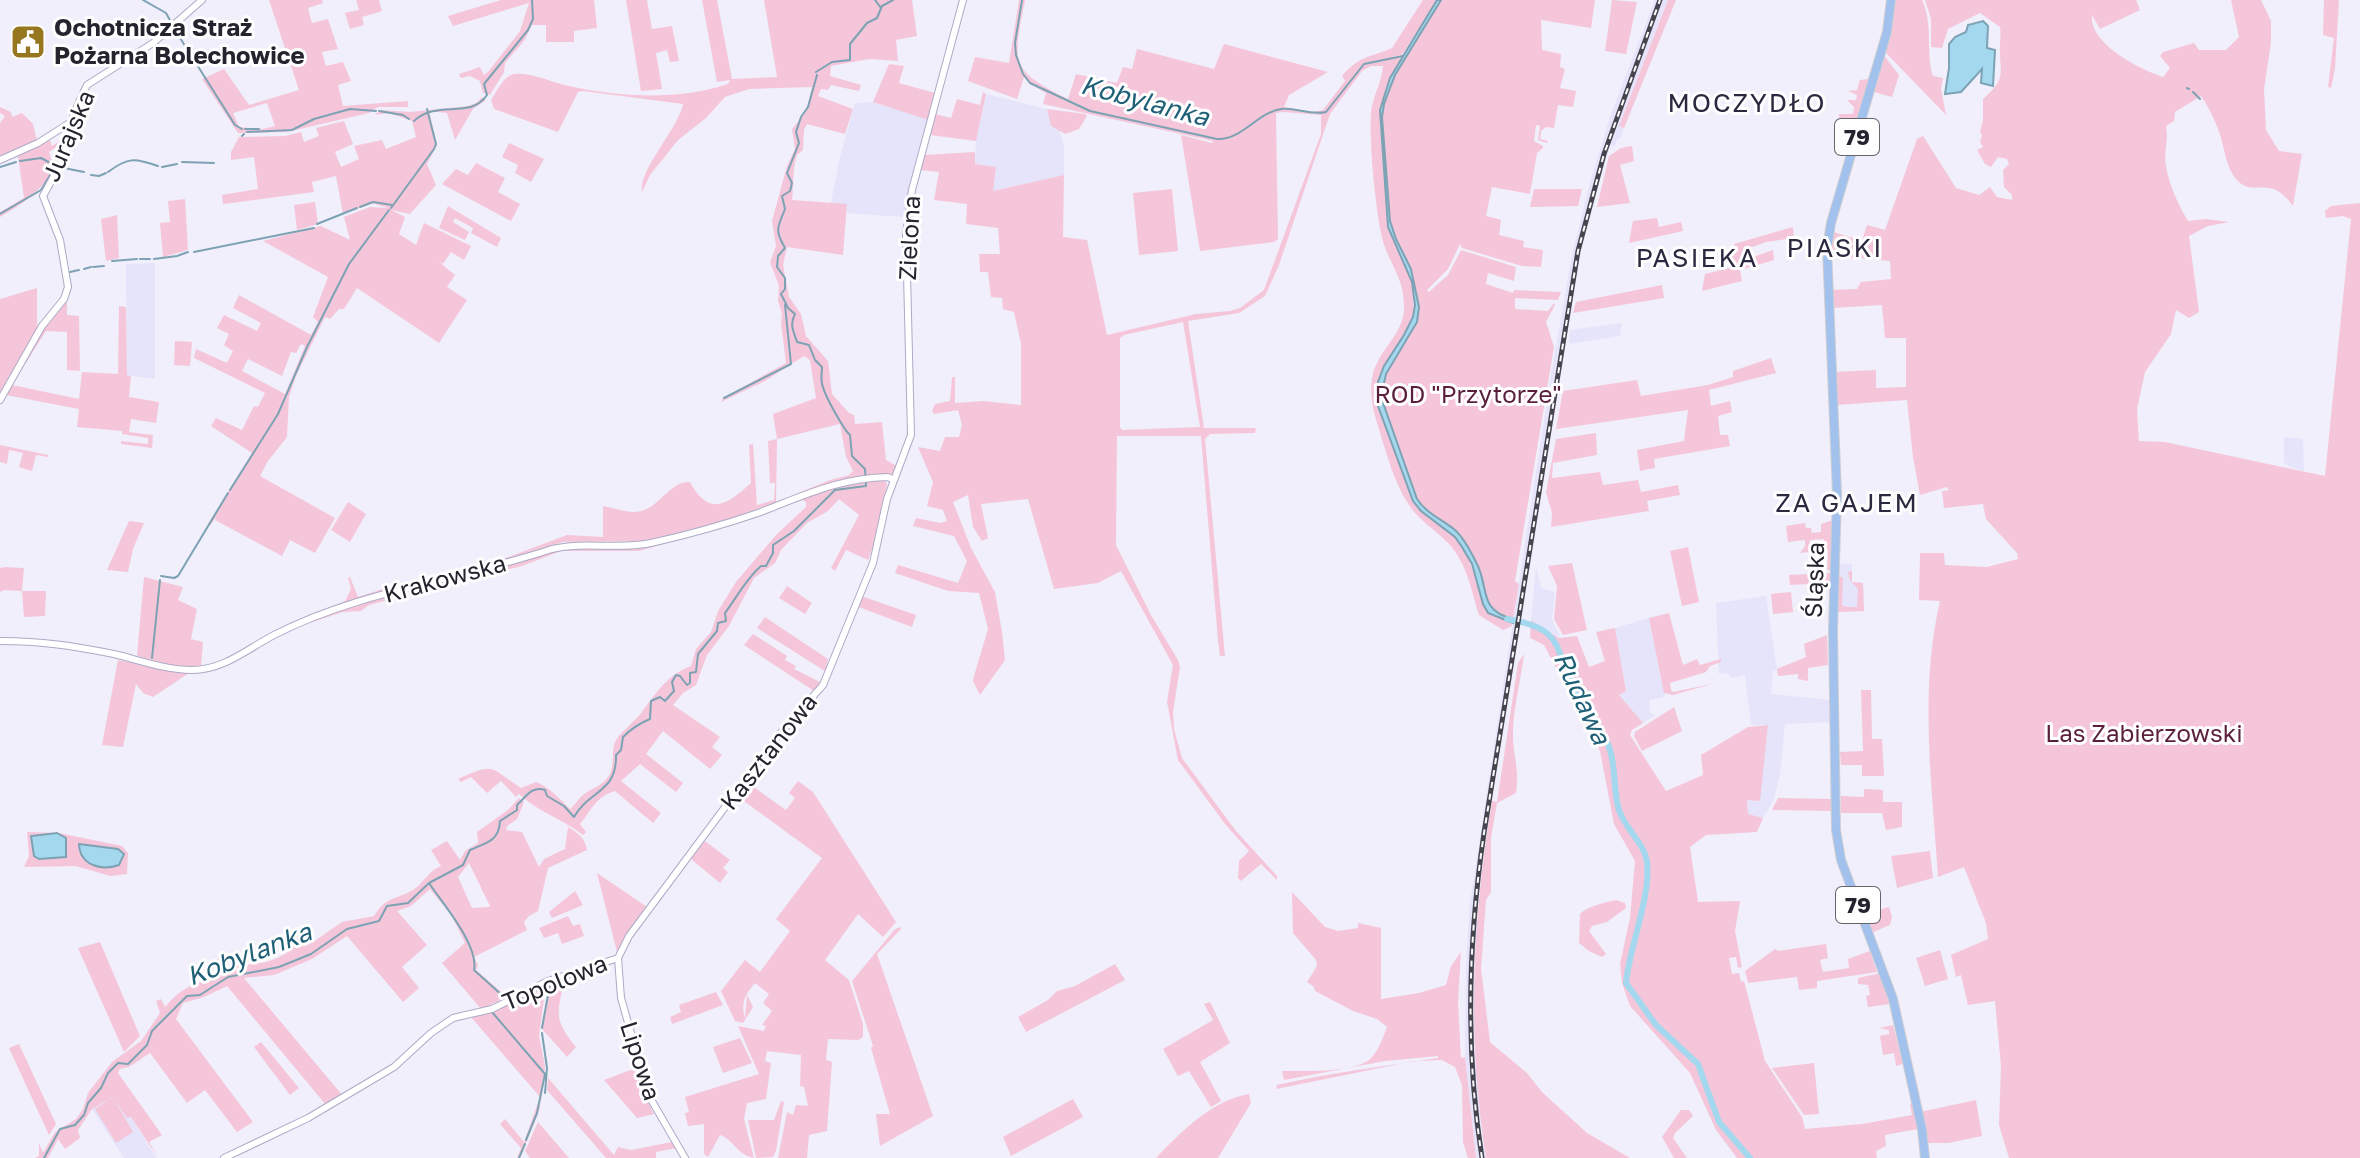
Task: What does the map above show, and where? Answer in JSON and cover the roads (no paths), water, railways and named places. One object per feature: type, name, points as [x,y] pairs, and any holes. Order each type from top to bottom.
[{"type":"main road","name":"Śląska","points":[[1891,0],[1887,32],[1831,223],[1827,248],[1837,516],[1833,615],[1836,830],[1841,860],[1893,999],[1925,1158]]},
{"type":"street","name":"Jurajska","points":[[0,400],[42,326],[64,299],[68,287],[60,240],[43,196],[67,149],[71,122],[87,85],[153,43],[202,0]]},
{"type":"street","name":"Zielona","points":[[894,480],[911,435],[907,221],[912,190],[963,0]]},
{"type":"street","points":[[0,160],[38,143],[71,122]]},
{"type":"street","name":"Krakowska","points":[[0,641],[48,642],[171,667],[206,668],[227,662],[274,635],[328,613],[570,544],[623,546],[662,540],[713,527],[835,483],[861,478],[892,477],[894,480]]},
{"type":"street","name":"Kasztanowa","points":[[618,958],[629,936],[778,736],[823,685],[873,563],[894,480]]},
{"type":"street","name":"Topolowa","points":[[224,1158],[308,1118],[394,1067],[442,1024],[453,1018],[492,1009],[548,981],[618,958]]},
{"type":"street","name":"Lipowa","points":[[618,958],[621,998],[649,1096],[685,1157]]},
{"type":"water","points":[[1437,0],[1441,0],[1395,75],[1382,117],[1390,221],[1411,269],[1419,307],[1417,322],[1386,374],[1381,397],[1417,499],[1461,537],[1480,571],[1489,604],[1502,615],[1513,619],[1513,623],[1488,613],[1472,564],[1462,547],[1455,537],[1413,501],[1378,406],[1378,382],[1413,317],[1415,305],[1412,282],[1388,227],[1380,110],[1390,78]]},
{"type":"water","points":[[1983,21],[1988,26],[1987,48],[1995,50],[1993,86],[1981,83],[1982,69],[1961,92],[1945,94],[1949,44],[1966,32],[1968,25]]},
{"type":"water","points":[[57,833],[66,838],[66,857],[39,859],[34,856],[31,836]]},
{"type":"water","points":[[79,844],[118,849],[124,854],[119,865],[99,867],[83,857]]},
{"type":"waterway","points":[[143,0],[166,13],[172,24]]},
{"type":"waterway","points":[[414,121],[433,111],[472,107],[487,95],[484,84],[528,30],[533,19],[532,0]]},
{"type":"waterway","points":[[875,0],[881,8]]},
{"type":"waterway","name":"Kobylanka","points":[[816,72],[832,62],[850,60],[850,44],[867,23],[877,18],[882,6],[893,0]]},
{"type":"waterway","name":"Kobylanka","points":[[1022,0],[1016,55],[1030,83],[1090,111],[1217,139],[1242,131],[1272,111],[1326,112],[1364,64],[1403,56]]},
{"type":"waterway","points":[[175,30],[235,125],[242,129]]},
{"type":"waterway","name":"Kobylanka","points":[[44,1158],[60,1129],[75,1125],[84,1115],[88,1103],[101,1088],[108,1073],[118,1063],[128,1064],[147,1045],[152,1031],[187,996],[200,995],[228,977],[279,967],[311,954],[347,929],[379,921],[387,906],[408,903],[429,883],[463,865],[470,850],[494,838],[500,821],[517,810],[517,805],[533,791],[545,790],[547,796],[564,806],[574,817],[612,777],[623,737],[650,719],[651,701],[660,697],[665,701],[674,691],[672,682],[676,675],[687,685],[690,683],[690,673],[696,672],[698,654],[717,631],[718,623],[726,621],[725,613],[746,582],[761,566],[766,566],[773,553],[773,545],[794,531],[835,490],[866,486],[865,469],[852,456],[850,435],[824,391],[822,367],[815,360],[809,345],[797,342],[792,325],[795,314],[781,294],[785,289],[785,278],[777,267],[778,256],[785,248],[778,232],[785,209],[782,196],[790,191],[792,183],[787,173],[799,143],[796,132],[808,107],[817,75]]},
{"type":"waterway","points":[[2193,92],[2200,99]]},
{"type":"waterway","points":[[247,132],[292,130],[314,119],[350,109],[376,111]]},
{"type":"waterway","points":[[391,208],[436,144],[427,109]]},
{"type":"waterway","points":[[379,111],[409,119]]},
{"type":"waterway","points":[[245,129],[259,129]]},
{"type":"waterway","points":[[20,161],[41,158],[56,166]]},
{"type":"waterway","points":[[108,172],[132,160],[158,166]]},
{"type":"waterway","points":[[0,167],[16,162]]},
{"type":"waterway","points":[[182,162],[214,163]]},
{"type":"waterway","points":[[162,167],[177,164]]},
{"type":"waterway","points":[[0,214],[41,190],[55,167]]},
{"type":"waterway","points":[[64,168],[84,172]]},
{"type":"waterway","points":[[91,175],[106,173]]},
{"type":"waterway","points":[[360,207],[373,202],[392,205]]},
{"type":"waterway","points":[[317,224],[357,208]]},
{"type":"waterway","points":[[230,490],[278,414],[307,347],[349,264],[389,210]]},
{"type":"waterway","points":[[194,252],[314,228]]},
{"type":"waterway","points":[[154,259],[188,252]]},
{"type":"waterway","points":[[112,261],[137,259]]},
{"type":"waterway","points":[[140,259],[150,259]]},
{"type":"waterway","points":[[93,267],[104,266]]},
{"type":"waterway","points":[[84,269],[91,267]]},
{"type":"waterway","points":[[70,272],[79,270]]},
{"type":"waterway","points":[[724,398],[791,364],[785,305]]},
{"type":"waterway","points":[[161,576],[178,576],[228,493]]},
{"type":"waterway","points":[[152,658],[160,580]]},
{"type":"waterway","name":"Rudawa","points":[[1507,619],[1541,629],[1556,644],[1576,692],[1607,742],[1619,810],[1645,856],[1646,891],[1626,983],[1656,1025],[1698,1064],[1719,1122],[1750,1158]]},
{"type":"waterway","points":[[429,883],[465,937],[471,949],[474,970],[504,997]]},
{"type":"waterway","points":[[548,984],[561,980]]},
{"type":"waterway","points":[[542,1028],[550,984]]},
{"type":"waterway","points":[[492,1012],[545,1074],[537,1113],[526,1140]]},
{"type":"waterway","points":[[542,1033],[547,1068],[545,1093]]},
{"type":"waterway","points":[[519,1158],[525,1144]]},
{"type":"railway","points":[[1482,1158],[1473,1077],[1471,996],[1475,915],[1484,833],[1578,251],[1604,154],[1660,0]]},
{"type":"place","name":"Ochotnicza Straż Pożarna Bolechowice","points":[[28,42]]},
{"type":"district","name":"MOCZYDŁO","points":[[1747,103]]},
{"type":"district","name":"PIASKI","points":[[1835,248]]},
{"type":"district","name":"PASIEKA","points":[[1697,258]]},
{"type":"district","name":"ZA GAJEM","points":[[1847,503]]},
{"type":"park label","name":"ROD \"Przytorze\"","points":[[1468,395]]},
{"type":"park label","name":"Las Zabierzowski","points":[[2144,734]]}]
